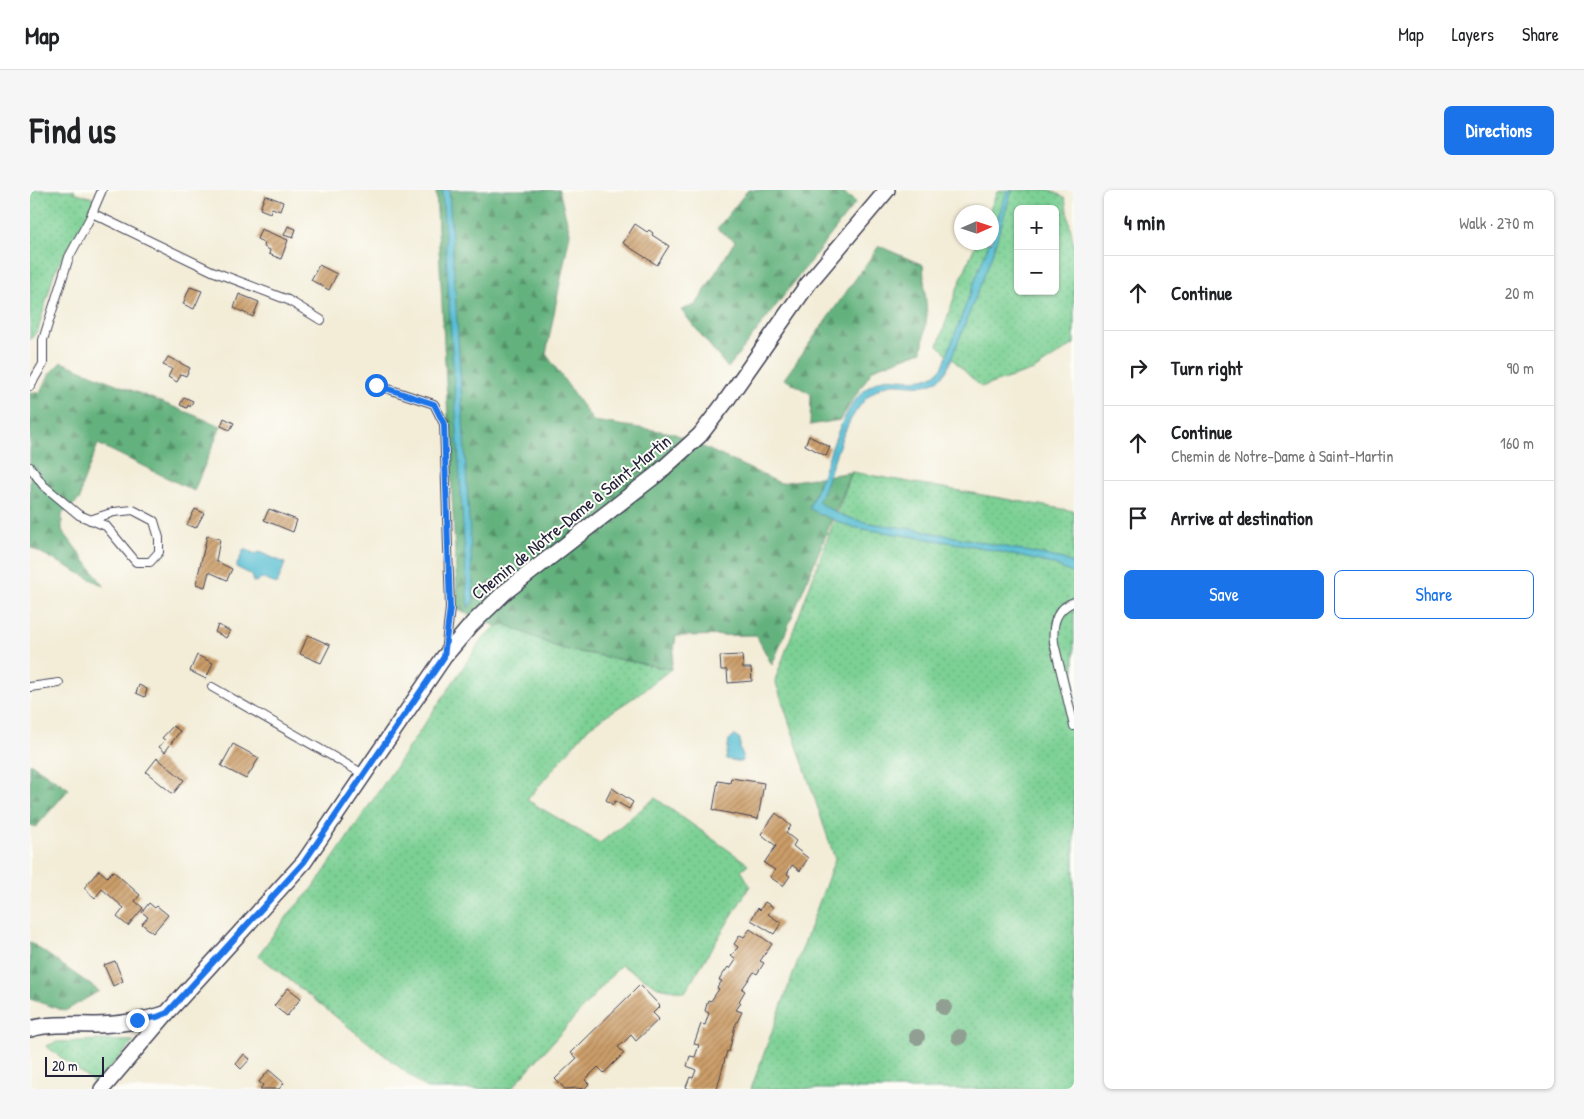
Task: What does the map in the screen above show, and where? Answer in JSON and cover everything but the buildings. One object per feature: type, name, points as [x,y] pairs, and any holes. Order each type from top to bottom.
[{"type":"street","name":"Chemin de Notre-Dame à Saint-Martin","points":[[102,1089],[167,1013],[304,862],[444,657],[472,624],[505,592],[656,474],[700,435],[808,284],[887,190]]},
{"type":"street","points":[[30,1029],[71,1024],[97,1025],[157,1017],[167,1013]]},
{"type":"lane","points":[[30,386],[43,364],[43,340],[69,257],[92,214],[102,190]]},
{"type":"lane","points":[[92,214],[212,271],[288,300],[321,320]]},
{"type":"lane","points":[[376,385],[434,404],[444,424],[450,608],[444,657]]},
{"type":"lane","points":[[30,467],[42,485],[79,515],[90,520],[106,526],[136,562],[150,562],[159,552],[159,538],[154,521],[133,510],[114,512],[90,520]]},
{"type":"lane","points":[[1074,602],[1066,605],[1056,617],[1052,630],[1074,726]]},
{"type":"lane","points":[[30,687],[59,684]]},
{"type":"lane","points":[[212,687],[365,775]]},
{"type":"green space","points":[[30,190],[74,190],[74,192],[96,199],[54,273],[38,330],[30,340]]},
{"type":"green space","points":[[436,190],[559,190],[570,233],[546,354],[593,421],[673,433],[780,483],[852,472],[772,665],[756,635],[676,636],[671,669],[559,648],[505,624],[496,626],[458,610]]},
{"type":"green space","points":[[748,190],[839,190],[856,202],[728,368],[681,310],[696,305],[735,241],[717,229]]},
{"type":"green space","points":[[1003,190],[1051,190],[1065,198],[1074,247],[1074,344],[1034,370],[981,387],[938,345],[957,289],[973,250],[999,250],[999,205],[992,205],[997,192]]},
{"type":"green space","points":[[879,246],[923,265],[927,315],[922,351],[873,369],[840,420],[810,425],[811,394],[784,379]]},
{"type":"green space","points":[[61,362],[221,426],[194,491],[98,444],[82,485],[80,499],[62,514],[62,530],[104,586],[30,547],[30,392],[40,393],[50,373]]},
{"type":"green space","points":[[852,472],[1074,511],[1074,1089],[751,1089],[835,859],[775,680]]},
{"type":"green space","points":[[505,624],[559,648],[671,669],[636,696],[589,727],[527,800],[600,843],[655,798],[748,864],[741,870],[750,886],[685,992],[658,987],[621,965],[511,1089],[427,1089],[258,955],[292,910],[313,888],[481,641],[496,626]]},
{"type":"green space","points":[[30,763],[69,789],[36,827],[30,825]]},
{"type":"green space","points":[[30,942],[99,991],[65,1011],[30,999]]},
{"type":"green space","points":[[134,1041],[96,1084],[46,1046],[57,1042]]},
{"type":"water","points":[[442,190],[449,190],[474,600],[468,608]]},
{"type":"water","points":[[1012,190],[999,232],[999,214],[1007,191]]},
{"type":"water","points":[[986,250],[993,250],[947,370],[939,379],[931,384],[886,385],[866,399],[856,412],[841,441],[818,502],[844,516],[857,520],[924,531],[1063,559],[1074,564],[1074,574],[1052,564],[979,547],[851,527],[809,508],[843,420],[860,395],[870,386],[883,379],[923,379],[934,375],[943,366]]},
{"type":"water","points":[[244,549],[256,554],[259,552],[285,563],[277,584],[260,578],[258,581],[253,582],[252,575],[236,567]]},
{"type":"water","points":[[733,736],[740,739],[740,749],[743,755],[742,762],[726,759],[729,740]]},
{"type":"route","points":[[137,1020],[157,1017],[167,1013],[304,862],[444,657],[450,608],[444,424],[434,404],[376,385]]}]
